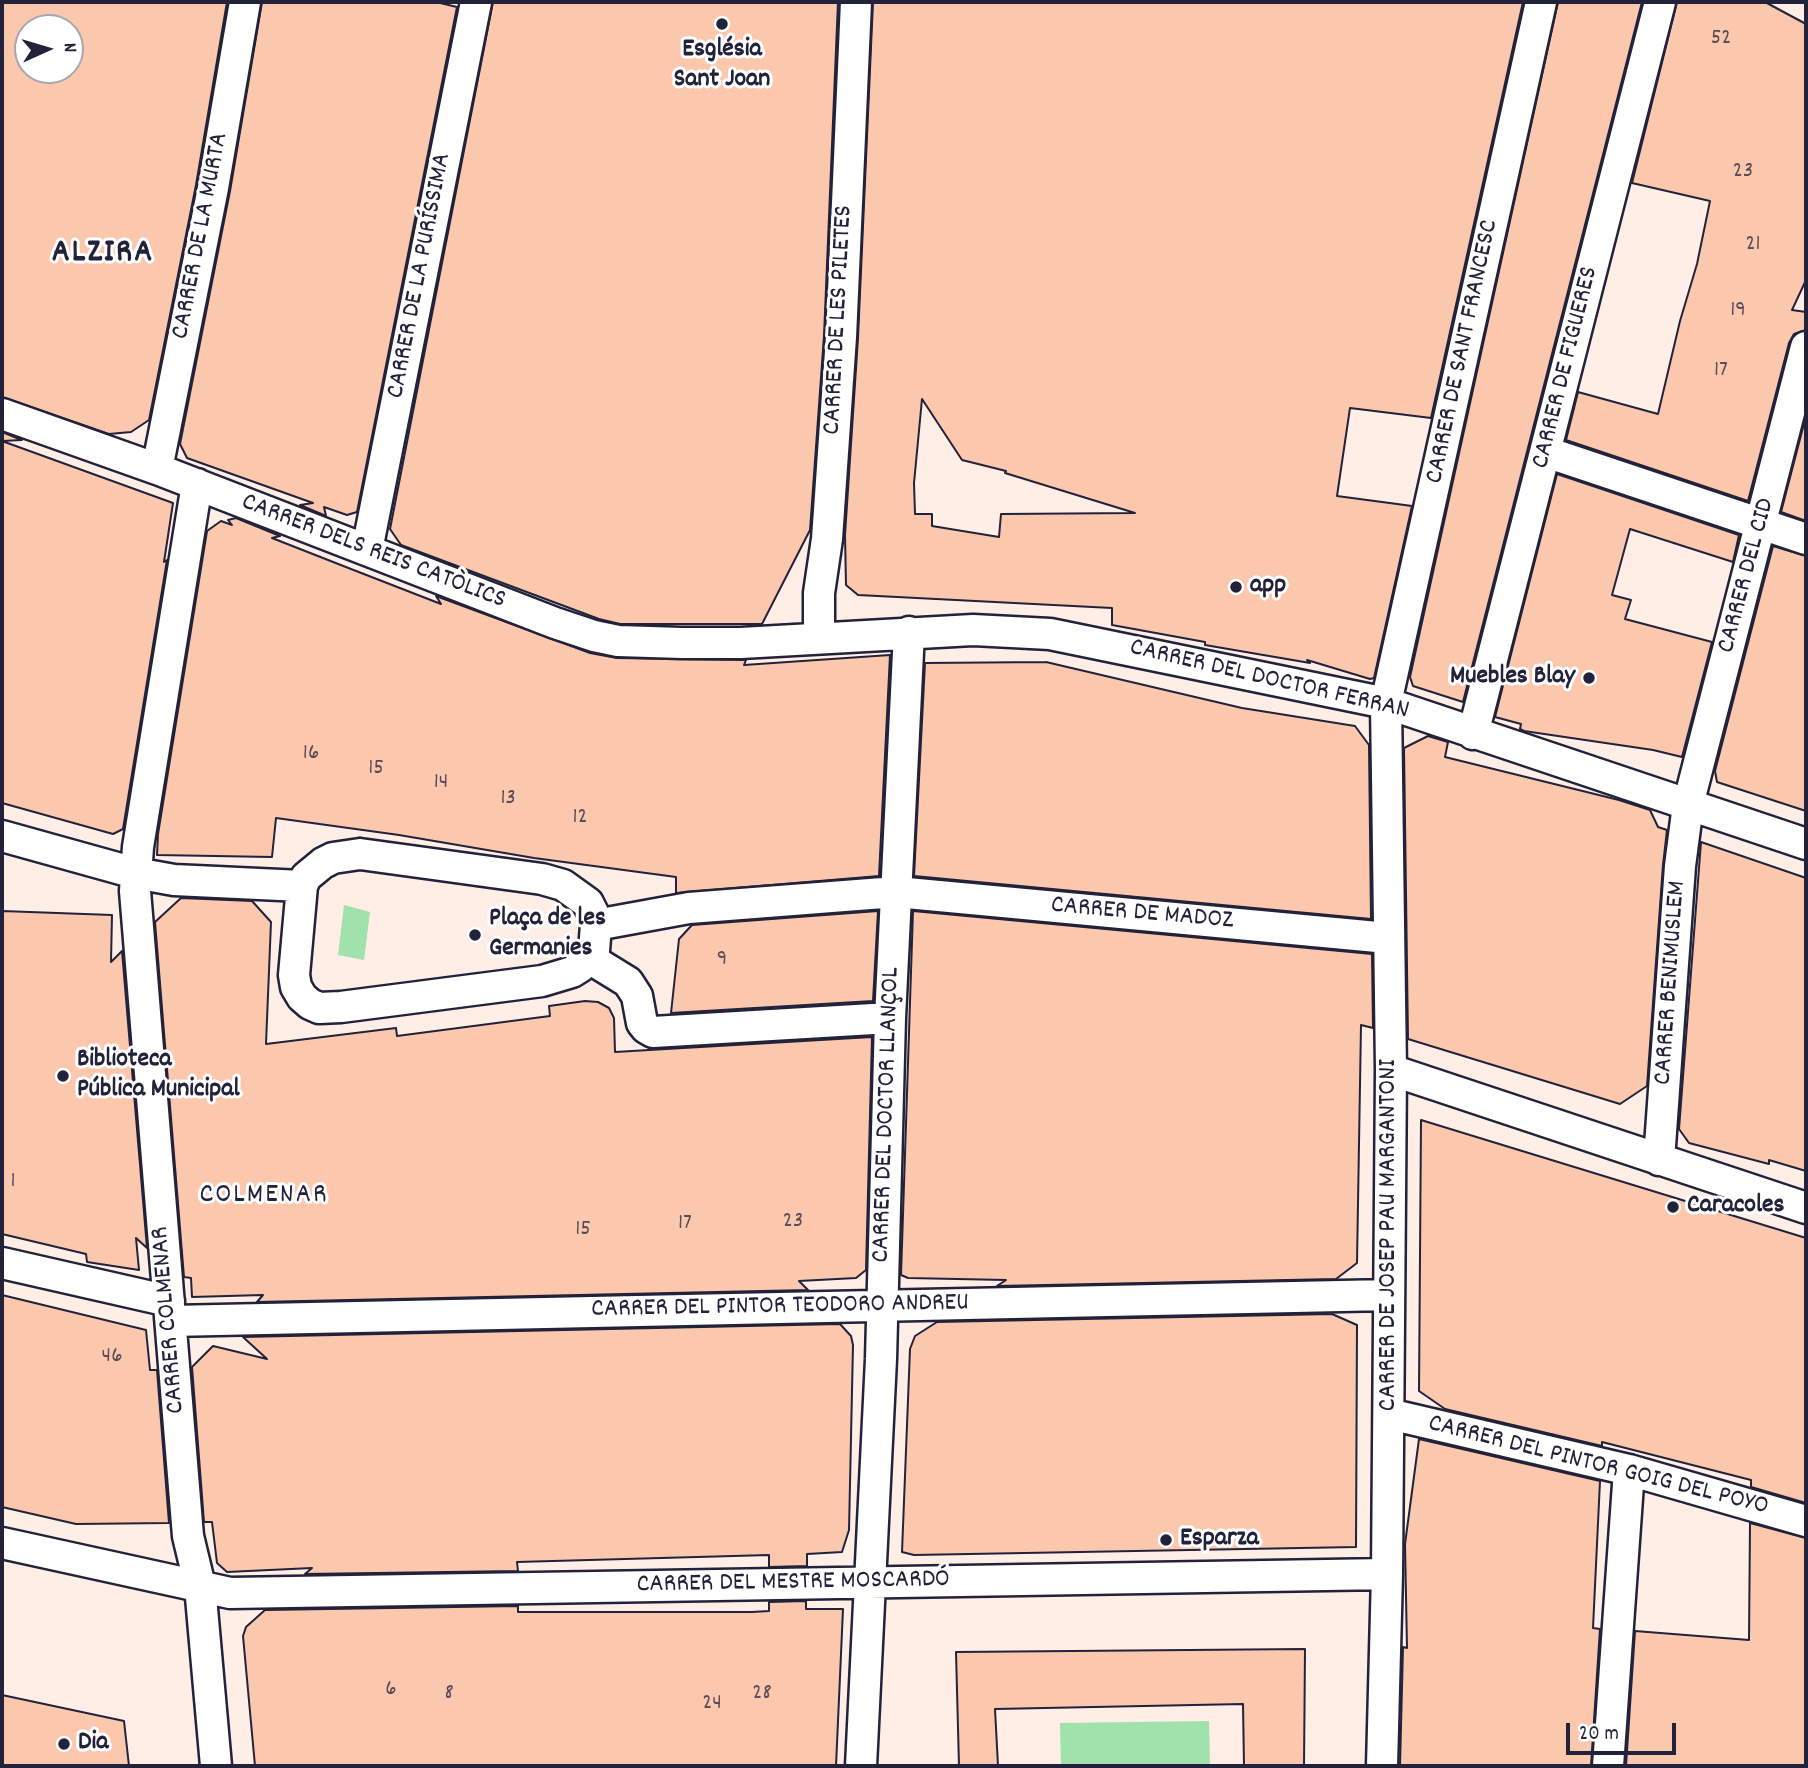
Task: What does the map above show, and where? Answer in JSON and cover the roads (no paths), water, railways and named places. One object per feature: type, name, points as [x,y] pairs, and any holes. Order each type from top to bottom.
[{"type":"street","name":"CARRER DE LA MURTA","points":[[157,469],[213,188],[245,2]]},
{"type":"street","name":"CARRER DE LA PURÍSSIMA","points":[[367,551],[476,2]]},
{"type":"street","name":"CARRER DE LES PILETES","points":[[819,638],[819,593],[827,539],[841,337],[856,2]]},
{"type":"street","name":"CARRER DE SANT FRANCESC","points":[[1386,703],[1541,2]]},
{"type":"street","name":"CARRER DE FIGUERES","points":[[1473,734],[1660,2]]},
{"type":"street","name":"CARRER DEL CID","points":[[1688,805],[1806,347]]},
{"type":"street","name":"CARRER DELS REIS CATÒLICS","points":[[2,414],[157,469],[555,624],[594,636],[637,643],[754,642]]},
{"type":"street","points":[[1546,452],[1806,539]]},
{"type":"street","points":[[135,873],[197,484]]},
{"type":"street","name":"CARRER DEL DOCTOR FERRAN","points":[[754,642],[973,630],[1050,634],[1386,703],[1806,844]]},
{"type":"street","name":"CARRER DEL DOCTOR LLANÇOL","points":[[861,1766],[882,1307],[890,1018],[909,632]]},
{"type":"street","name":"CARRER DE JOSEP PAU MARGANTONI","points":[[1382,1766],[1387,1574],[1391,1070],[1386,703]]},
{"type":"street","name":"CARRER BENIMUSLEM","points":[[1659,1160],[1680,866],[1688,805]]},
{"type":"street","points":[[2,836],[135,873],[174,880],[302,886]]},
{"type":"street","points":[[360,854],[542,879],[563,885],[588,903],[596,925],[594,951],[572,972],[542,981],[319,1007],[302,997],[296,987],[294,975],[302,886],[314,869],[333,858],[360,854]]},
{"type":"street","name":"CARRER COLMENAR","points":[[135,873],[188,1536],[200,1586],[216,1766]]},
{"type":"street","points":[[596,925],[689,908],[896,892]]},
{"type":"street","name":"CARRER DE MADOZ","points":[[896,892],[1388,938]]},
{"type":"street","points":[[589,958],[628,982],[637,996],[642,1023],[653,1032],[890,1018]]},
{"type":"street","points":[[1391,1070],[1806,1208]]},
{"type":"street","name":"CARRER DEL PINTOR TEODORO ANDREU","points":[[2,1263],[170,1311],[882,1307],[1388,1295]]},
{"type":"street","name":"CARRER DEL PINTOR GOIG DEL POYO","points":[[1389,1414],[1629,1470],[1806,1521]]},
{"type":"street","points":[[1608,1766],[1629,1470]]},
{"type":"street","name":"CARRER DEL MESTRE MOSCARDÓ","points":[[2,1543],[230,1593],[1387,1574]]},
{"type":"place","name":"Església Sant Joan","points":[[722,24]]},
{"type":"place","name":"app","points":[[1236,587]]},
{"type":"place","name":"Muebles Blay","points":[[1589,678]]},
{"type":"place","name":"Plaça de les Germanies","points":[[475,935]]},
{"type":"place","name":"Biblioteca Pública Municipal","points":[[63,1076]]},
{"type":"place","name":"Caracoles","points":[[1673,1207]]},
{"type":"place","name":"Esparza","points":[[1166,1540]]},
{"type":"place","name":"Dia","points":[[64,1744]]},
{"type":"district","name":"ALZIRA","points":[[103,255]]},
{"type":"district","name":"COLMENAR","points":[[264,1197]]}]
